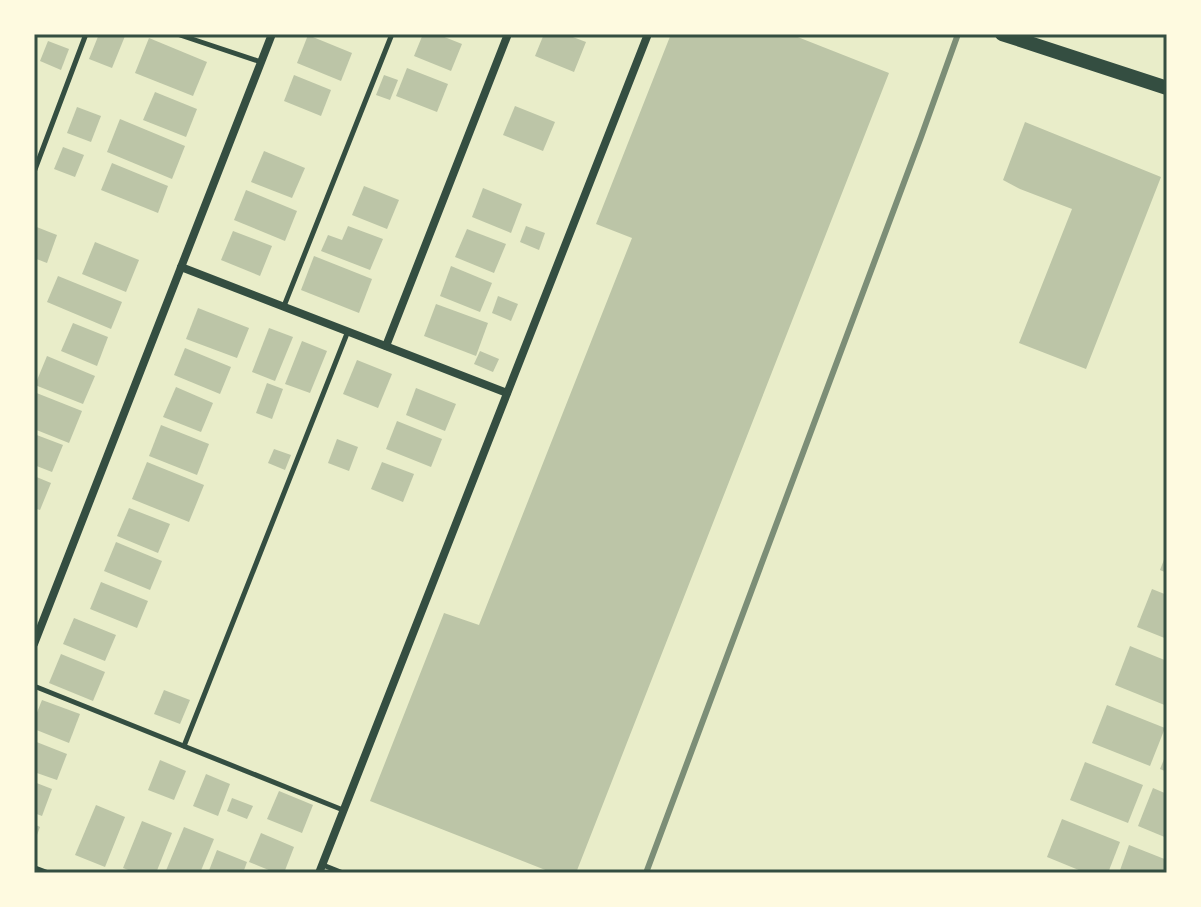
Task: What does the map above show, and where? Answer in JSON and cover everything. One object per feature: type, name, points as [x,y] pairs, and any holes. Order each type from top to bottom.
[{"type":"main road","points":[[1002,34],[1167,88]]},
{"type":"street","points":[[34,644],[272,34]]},
{"type":"street","points":[[386,346],[508,34]]},
{"type":"street","points":[[321,869],[648,34]]},
{"type":"street","points":[[181,267],[507,393]]},
{"type":"lane","points":[[34,172],[86,34]]},
{"type":"lane","points":[[177,34],[261,62]]},
{"type":"lane","points":[[284,307],[392,34]]},
{"type":"lane","points":[[184,746],[348,331]]},
{"type":"lane","points":[[34,686],[344,810]]},
{"type":"lane","points":[[321,869],[343,873]]},
{"type":"path","points":[[34,867],[50,873]]},
{"type":"building","points":[[99,34],[125,36],[112,68],[89,59]]},
{"type":"building","points":[[423,34],[437,34],[462,44],[451,71],[414,56]]},
{"type":"building","points":[[544,34],[565,34],[586,42],[574,72],[535,56]]},
{"type":"building","points":[[671,34],[790,34],[889,73],[576,873],[553,873],[370,801],[444,613],[479,625],[632,238],[596,224]]},
{"type":"building","points":[[308,35],[352,53],[341,81],[297,63]]},
{"type":"building","points":[[149,38],[207,62],[193,96],[135,73]]},
{"type":"building","points":[[48,41],[69,49],[61,70],[40,61]]},
{"type":"building","points":[[407,68],[448,84],[437,112],[396,96]]},
{"type":"building","points":[[294,75],[331,90],[321,116],[284,101]]},
{"type":"building","points":[[384,75],[398,80],[390,100],[376,95]]},
{"type":"building","points":[[155,92],[197,109],[186,137],[143,120]]},
{"type":"building","points":[[515,106],[555,122],[543,151],[503,135]]},
{"type":"building","points":[[77,107],[101,116],[91,142],[67,133]]},
{"type":"building","points":[[120,119],[185,146],[172,179],[107,152]]},
{"type":"building","points":[[1025,122],[1161,177],[1086,369],[1019,343],[1072,209],[1003,180]]},
{"type":"building","points":[[63,147],[84,155],[75,177],[54,169]]},
{"type":"building","points":[[264,151],[305,168],[292,198],[251,182]]},
{"type":"building","points":[[112,163],[168,186],[158,213],[101,190]]},
{"type":"building","points":[[364,186],[399,200],[387,229],[352,215]]},
{"type":"building","points":[[483,188],[522,204],[511,233],[472,217]]},
{"type":"building","points":[[246,190],[297,211],[285,241],[234,220]]},
{"type":"building","points":[[34,226],[57,235],[47,263],[34,258]]},
{"type":"building","points":[[348,226],[383,239],[370,270],[321,251],[328,235],[342,240]]},
{"type":"building","points":[[526,226],[545,233],[539,250],[520,242]]},
{"type":"building","points":[[467,229],[506,244],[494,273],[455,257]]},
{"type":"building","points":[[233,231],[272,246],[260,276],[221,260]]},
{"type":"building","points":[[95,242],[139,260],[126,292],[82,274]]},
{"type":"building","points":[[314,256],[372,279],[359,313],[301,290]]},
{"type":"building","points":[[451,266],[492,283],[480,312],[440,296]]},
{"type":"building","points":[[58,276],[122,302],[111,329],[47,302]]},
{"type":"building","points":[[498,296],[518,304],[511,321],[492,313]]},
{"type":"building","points":[[436,304],[488,323],[476,356],[424,336]]},
{"type":"building","points":[[198,308],[249,328],[237,358],[186,339]]},
{"type":"building","points":[[73,323],[108,337],[97,366],[61,351]]},
{"type":"building","points":[[269,328],[293,337],[275,381],[252,372]]},
{"type":"building","points":[[302,341],[327,351],[310,393],[285,384]]},
{"type":"building","points":[[185,348],[231,367],[220,394],[174,375]]},
{"type":"building","points":[[480,351],[499,359],[493,372],[474,364]]},
{"type":"building","points":[[47,356],[95,376],[83,404],[35,385]]},
{"type":"building","points":[[357,360],[392,374],[378,408],[343,394]]},
{"type":"building","points":[[267,383],[283,389],[272,419],[256,413]]},
{"type":"building","points":[[176,387],[213,403],[201,432],[163,417]]},
{"type":"building","points":[[416,388],[456,404],[445,431],[406,415]]},
{"type":"building","points":[[34,392],[82,411],[69,443],[34,429]]},
{"type":"building","points":[[397,421],[442,439],[431,467],[386,449]]},
{"type":"building","points":[[161,425],[209,444],[197,475],[149,456]]},
{"type":"building","points":[[34,434],[63,445],[52,472],[34,465]]},
{"type":"building","points":[[337,439],[358,447],[349,471],[328,463]]},
{"type":"building","points":[[274,449],[291,455],[285,470],[268,463]]},
{"type":"building","points":[[147,462],[204,485],[189,522],[132,499]]},
{"type":"building","points":[[382,462],[414,474],[403,502],[371,489]]},
{"type":"building","points":[[34,476],[51,483],[40,510],[34,508]]},
{"type":"building","points":[[129,508],[170,524],[158,553],[117,536]]},
{"type":"building","points":[[116,542],[162,561],[150,590],[104,571]]},
{"type":"building","points":[[1167,552],[1167,573],[1160,570]]},
{"type":"building","points":[[101,582],[148,601],[137,628],[90,609]]},
{"type":"building","points":[[1152,589],[1167,595],[1167,639],[1137,627]]},
{"type":"building","points":[[74,618],[116,635],[105,661],[63,644]]},
{"type":"building","points":[[1130,646],[1167,661],[1167,706],[1115,685]]},
{"type":"building","points":[[61,654],[105,672],[93,701],[49,683]]},
{"type":"building","points":[[164,690],[190,700],[180,724],[154,714]]},
{"type":"building","points":[[42,700],[80,714],[69,743],[34,729]]},
{"type":"building","points":[[1107,705],[1165,728],[1150,766],[1092,743]]},
{"type":"building","points":[[34,741],[67,754],[57,780],[34,772]]},
{"type":"building","points":[[1167,752],[1167,772],[1160,769]]},
{"type":"building","points":[[160,760],[186,771],[174,800],[148,790]]},
{"type":"building","points":[[1085,762],[1143,785],[1128,823],[1070,800]]},
{"type":"building","points":[[206,774],[230,784],[218,816],[193,806]]},
{"type":"building","points":[[34,782],[52,789],[42,816],[34,813]]},
{"type":"building","points":[[1153,788],[1167,794],[1167,838],[1138,826]]},
{"type":"building","points":[[279,791],[313,805],[302,833],[267,819]]},
{"type":"building","points":[[232,798],[253,806],[247,819],[227,811]]},
{"type":"building","points":[[96,805],[125,817],[105,867],[75,855]]},
{"type":"building","points":[[1062,819],[1120,842],[1108,873],[1086,873],[1047,857]]},
{"type":"building","points":[[142,821],[172,833],[156,873],[136,873],[123,868]]},
{"type":"building","points":[[34,824],[40,827],[34,843]]},
{"type":"building","points":[[184,827],[214,839],[200,873],[165,873]]},
{"type":"building","points":[[261,833],[294,847],[284,873],[249,862]]},
{"type":"building","points":[[1129,845],[1167,860],[1167,873],[1119,873]]},
{"type":"building","points":[[217,850],[247,862],[243,873],[208,873]]},
{"type":"railway","points":[[646,873],[958,34]]}]
